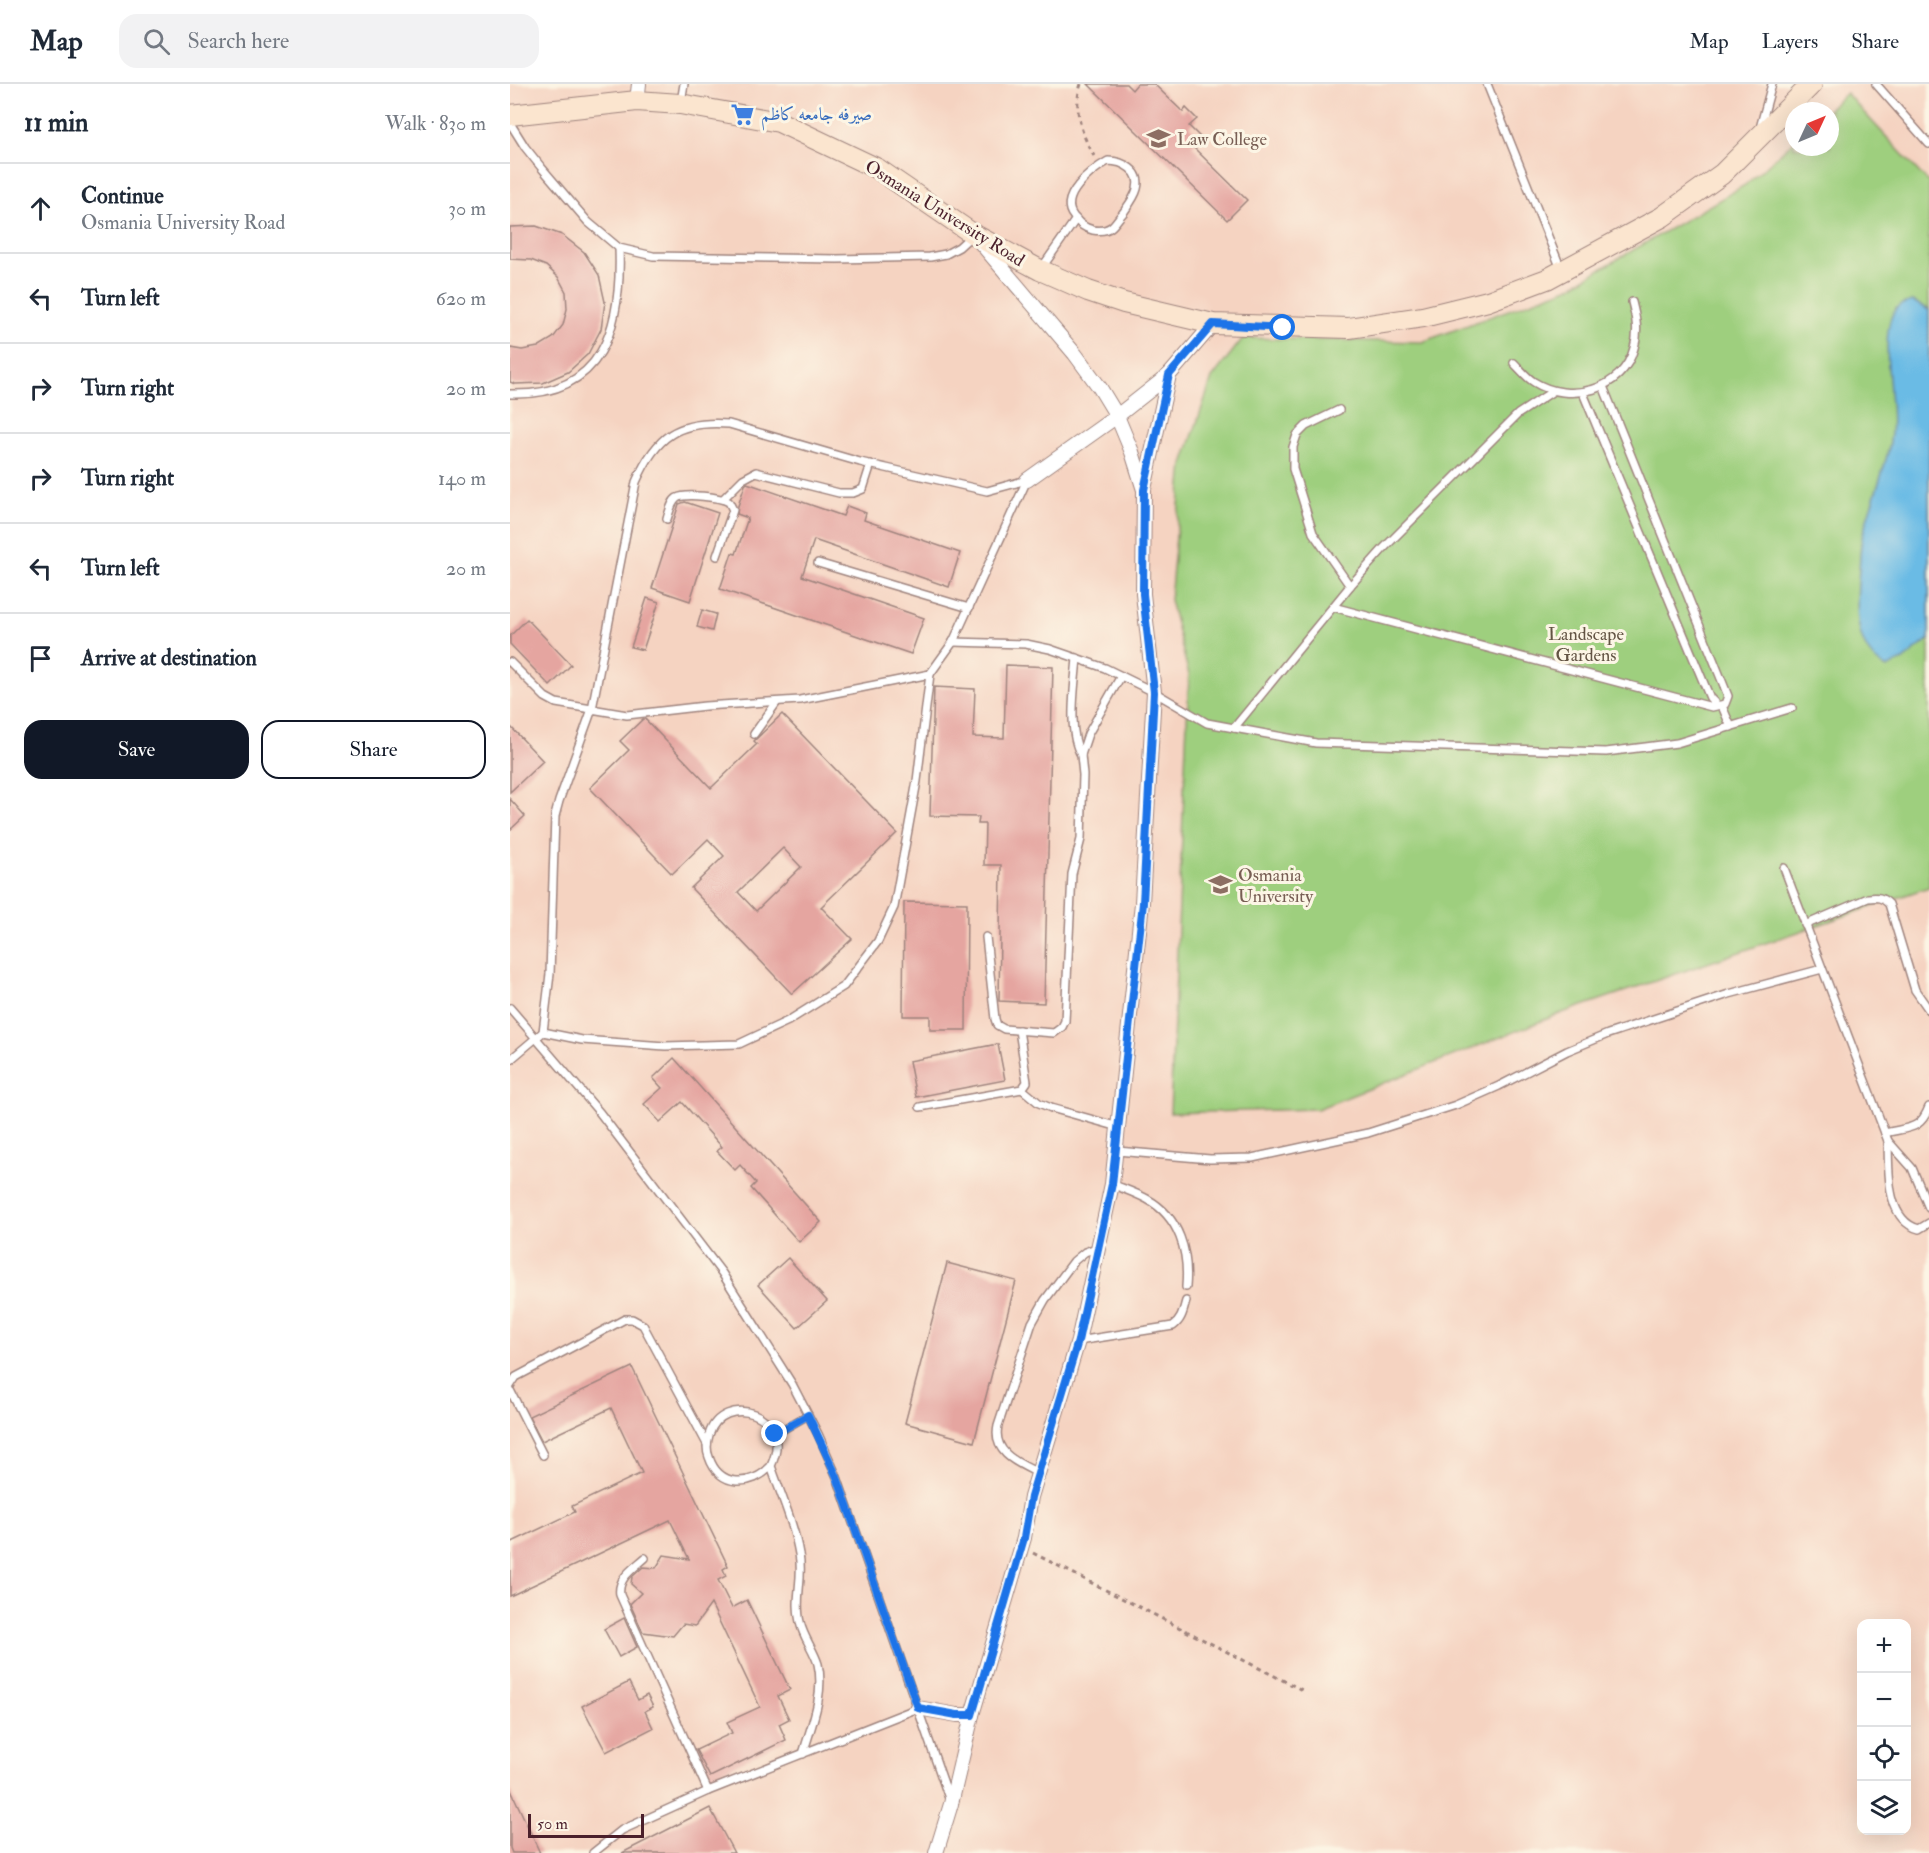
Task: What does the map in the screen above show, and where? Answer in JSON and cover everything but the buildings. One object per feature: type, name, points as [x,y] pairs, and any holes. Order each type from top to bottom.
[{"type":"main road","name":"Osmania University Road","points":[[510,115],[638,93],[680,104],[779,122],[878,170],[973,234],[1040,270],[1088,291],[1124,303],[1213,324],[1283,328],[1359,327],[1423,317],[1488,301],[1562,271],[1662,217],[1722,174],[1812,84]]},
{"type":"street","points":[[973,234],[1075,354],[1118,416],[1144,490]]},
{"type":"street","points":[[1027,480],[1118,416],[1169,375],[1213,324]]},
{"type":"street","points":[[936,1853],[951,1804],[972,1715],[1021,1547],[1031,1497],[1078,1341],[1112,1184],[1143,903],[1154,692],[1143,594],[1144,490],[1169,375]]},
{"type":"street","points":[[918,1708],[957,1715],[972,1715]]},
{"type":"lane","points":[[680,104],[684,84]]},
{"type":"lane","points":[[1487,84],[1562,271]]},
{"type":"lane","points":[[1758,139],[1772,84]]},
{"type":"lane","points":[[1875,84],[1929,144]]},
{"type":"lane","points":[[510,123],[525,147],[588,222],[619,248],[653,256],[837,259],[930,257],[952,250],[973,234]]},
{"type":"lane","points":[[1108,161],[1118,161],[1133,171],[1138,180],[1137,190],[1132,200],[1110,228],[1101,231],[1083,227],[1070,212],[1069,204],[1076,188],[1100,166],[1108,161]]},
{"type":"lane","points":[[1040,270],[1076,219]]},
{"type":"lane","points":[[510,394],[545,392],[564,385],[596,361],[607,344],[615,318],[620,271],[619,248]]},
{"type":"lane","points":[[1514,363],[1533,382],[1553,391],[1583,393],[1603,386],[1622,371],[1634,350],[1638,326],[1632,302]]},
{"type":"lane","points":[[1333,607],[1712,707],[1727,701],[1728,696],[1603,386]]},
{"type":"lane","points":[[1234,728],[1383,549],[1518,414],[1553,391]]},
{"type":"lane","points":[[1583,393],[1710,698],[1719,705],[1731,727]]},
{"type":"lane","points":[[1339,410],[1306,426],[1297,435],[1293,447],[1293,469],[1313,533],[1350,586]]},
{"type":"lane","points":[[543,1032],[550,974],[555,816],[592,709],[636,482],[652,450],[667,436],[679,429],[712,423],[729,424],[871,464],[987,491],[1027,480]]},
{"type":"lane","points":[[723,499],[743,479],[756,472],[838,493],[853,493],[863,489],[871,464]]},
{"type":"lane","points":[[510,1060],[543,1032],[582,1040],[665,1046],[739,1044],[788,1022],[844,986],[878,941],[894,907],[917,781],[930,674],[953,642],[1027,480]]},
{"type":"lane","points":[[667,519],[676,498],[723,499],[732,506],[733,510],[717,556]]},
{"type":"lane","points":[[818,563],[969,608]]},
{"type":"lane","points":[[953,642],[1026,644],[1077,658],[1154,692],[1207,723],[1316,743],[1606,752],[1677,743],[1792,708]]},
{"type":"lane","points":[[1077,658],[1074,710],[1076,747],[1081,755]]},
{"type":"lane","points":[[510,662],[545,697],[556,702],[627,715],[705,706],[800,700],[930,674]]},
{"type":"lane","points":[[986,938],[995,1019],[1000,1028],[1054,1033],[1062,1027],[1065,1021],[1072,874],[1081,839],[1083,775],[1081,755],[1088,734],[1121,676]]},
{"type":"lane","points":[[754,734],[777,702]]},
{"type":"lane","points":[[1784,868],[1888,1141],[1890,1186],[1900,1216],[1912,1227],[1919,1229],[1929,1223]]},
{"type":"lane","points":[[1805,925],[1868,898],[1884,898],[1889,904],[1915,990],[1929,1010]]},
{"type":"lane","points":[[1117,1151],[1210,1159],[1252,1158],[1368,1133],[1456,1105],[1608,1034],[1729,994],[1822,969]]},
{"type":"lane","points":[[510,1008],[600,1113],[722,1273],[792,1384],[837,1477],[951,1804]]},
{"type":"lane","points":[[920,1107],[1022,1089],[1027,1082],[1019,1030]]},
{"type":"lane","points":[[1022,1089],[1039,1103],[1051,1108],[1119,1127]]},
{"type":"lane","points":[[1885,1133],[1919,1125],[1929,1107]]},
{"type":"lane","points":[[1888,1141],[1912,1168],[1929,1208]]},
{"type":"lane","points":[[1112,1184],[1149,1200],[1174,1226],[1185,1246],[1188,1270],[1186,1287]]},
{"type":"lane","points":[[1038,1473],[1008,1456],[998,1444],[996,1437],[998,1426],[1032,1323],[1045,1300],[1074,1261],[1084,1252],[1099,1247]]},
{"type":"lane","points":[[1078,1341],[1173,1326],[1182,1315],[1186,1301]]},
{"type":"lane","points":[[543,1455],[510,1388],[516,1377],[625,1319],[632,1319],[643,1325],[707,1444]]},
{"type":"lane","points":[[738,1411],[750,1412],[769,1424],[775,1434],[776,1456],[771,1466],[763,1474],[754,1480],[742,1482],[721,1475],[713,1467],[708,1456],[707,1444],[709,1432],[716,1422],[738,1411]]},
{"type":"lane","points":[[775,1434],[808,1415]]},
{"type":"lane","points":[[771,1466],[799,1552],[802,1576],[797,1599],[800,1624],[812,1648],[818,1667],[817,1711],[803,1754]]},
{"type":"lane","points":[[645,1558],[622,1580],[618,1587],[620,1595],[708,1791]]},
{"type":"lane","points":[[593,1853],[622,1830],[708,1791],[918,1708]]},
{"type":"path","points":[[1081,84],[1077,105],[1079,122],[1100,166]]},
{"type":"path","points":[[1021,1547],[1304,1690]]},
{"type":"shaded area","name":"Osmania University","points":[[510,84],[1929,84],[1929,1853],[510,1853]]},
{"type":"green space","name":"Landscape Gardens","points":[[1846,93],[1929,183],[1929,887],[1562,1013],[1317,1109],[1170,1113],[1189,675],[1170,600],[1183,464],[1212,378],[1243,338],[1422,342],[1568,288],[1745,185],[1785,149],[1785,156],[1839,156],[1839,102],[1836,102]]},
{"type":"water","points":[[1913,301],[1929,310],[1929,639],[1903,660],[1887,668],[1867,650],[1859,625],[1857,611],[1860,550],[1891,436],[1892,411],[1887,346],[1890,322],[1900,305]]},
{"type":"place","name":"صيرفه جامعه كاظم","points":[[743,114]]},
{"type":"place","name":"Law College","points":[[1159,139]]},
{"type":"place","name":"Osmania University","points":[[1220,885]]},
{"type":"route","points":[[775,1434],[808,1415],[818,1434],[837,1477],[918,1708],[957,1715],[972,1715],[1024,1538],[1031,1497],[1078,1341],[1117,1151],[1143,903],[1154,692],[1143,594],[1144,490],[1169,375],[1213,324],[1283,328]]}]
